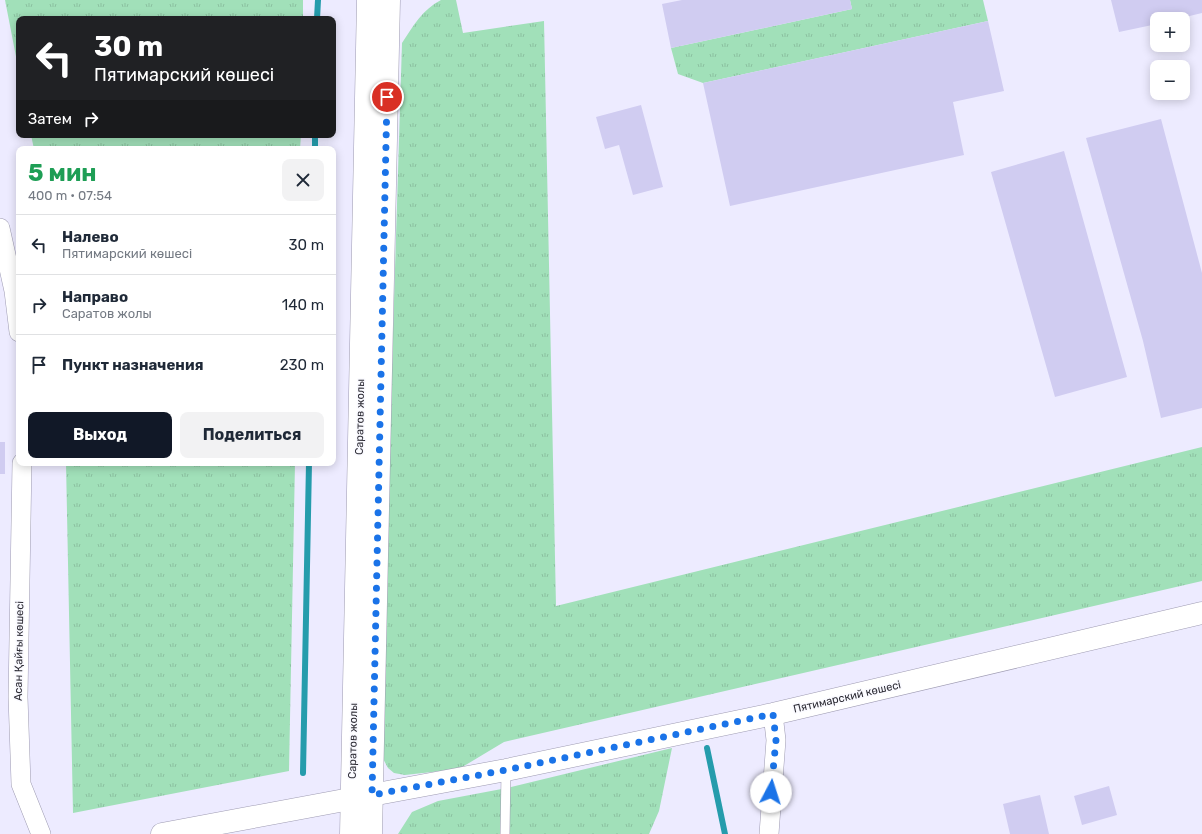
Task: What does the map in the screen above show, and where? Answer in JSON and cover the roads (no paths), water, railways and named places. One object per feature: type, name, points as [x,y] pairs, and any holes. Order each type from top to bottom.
[{"type":"main road","name":"Саратов жолы","points":[[368,0],[362,796],[371,834]]},
{"type":"main road","name":"Саратов жолы","points":[[351,834],[362,796],[389,0]]},
{"type":"main road","name":"Пятимарский көшесі","points":[[162,834],[506,770],[773,714],[1202,613]]},
{"type":"street","points":[[0,228],[14,291],[16,307]]},
{"type":"street","name":"Асан Қайғы көшесі","points":[[22,466],[18,696],[21,784],[41,834]]},
{"type":"street","points":[[769,834],[776,740],[773,714]]},
{"type":"lane","points":[[506,770],[506,834]]},
{"type":"waterway","points":[[317,16],[318,0]]},
{"type":"waterway","points":[[315,138],[315,146]]},
{"type":"waterway","points":[[303,773],[309,466]]},
{"type":"waterway","points":[[707,748],[725,834]]}]
